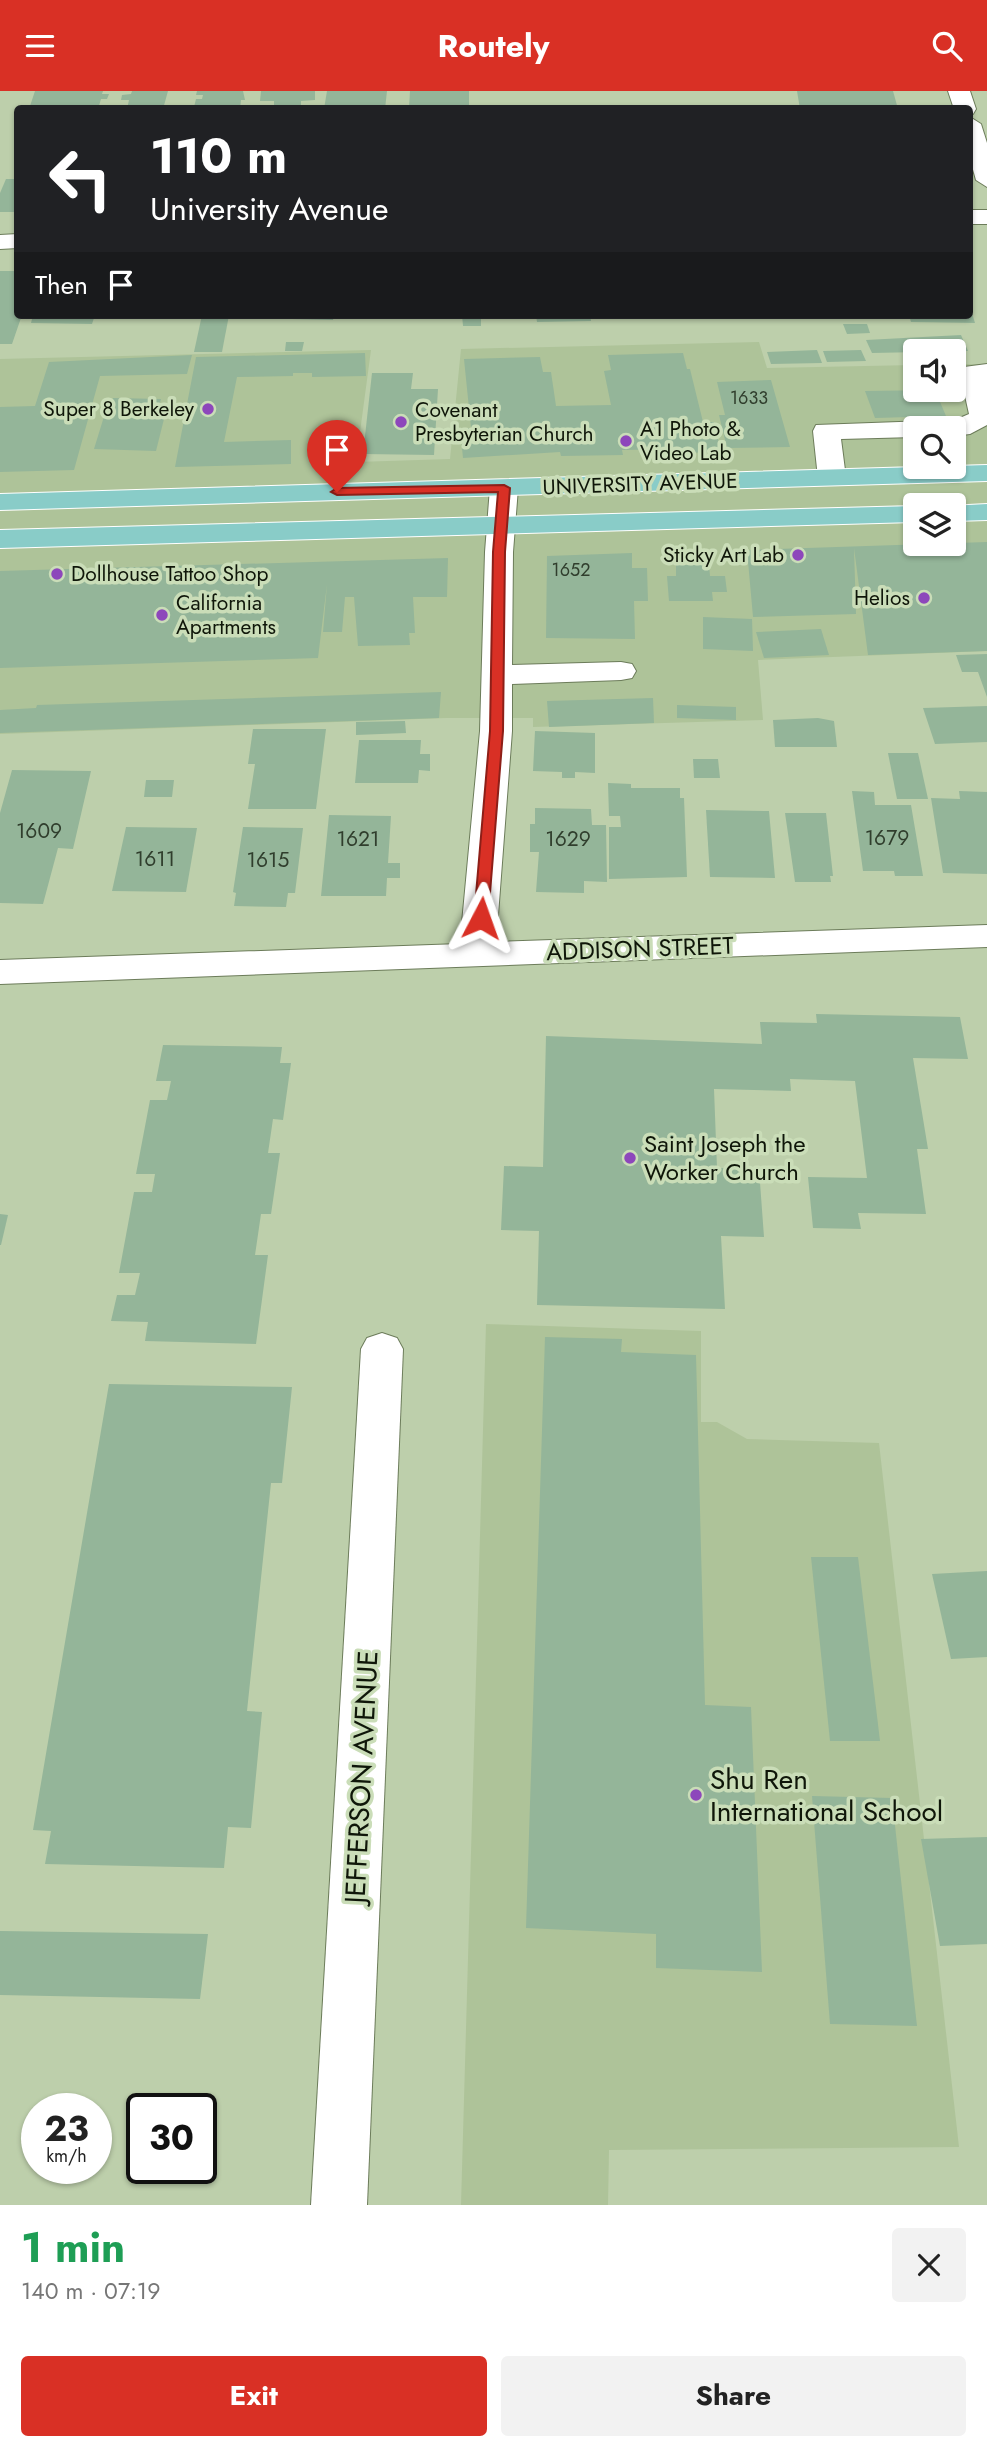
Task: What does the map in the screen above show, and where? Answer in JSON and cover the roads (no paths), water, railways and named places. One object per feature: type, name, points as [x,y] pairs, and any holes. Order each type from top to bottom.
[{"type":"main road","name":"UNIVERSITY AVENUE","points":[[0,502],[987,474]]},
{"type":"main road","points":[[966,513],[987,512]]},
{"type":"main road","name":"UNIVERSITY AVENUE","points":[[0,540],[903,514]]},
{"type":"street","points":[[973,134],[987,180]]},
{"type":"street","points":[[966,425],[985,417],[973,373],[987,372]]},
{"type":"street","points":[[832,478],[826,431],[903,429]]},
{"type":"street","points":[[477,955],[498,675],[504,488]]},
{"type":"street","points":[[498,675],[621,671]]},
{"type":"street","name":"ADDISON STREET","points":[[0,972],[987,936]]},
{"type":"street","name":"JEFFERSON AVENUE","points":[[339,2205],[383,1349]]},
{"type":"place","name":"Super 8 Berkeley","points":[[208,409]]},
{"type":"place","name":"Covenant Presbyterian Church","points":[[401,422]]},
{"type":"place","name":"A1 Photo & Video Lab","points":[[626,441]]},
{"type":"place","name":"Sticky Art Lab","points":[[798,555]]},
{"type":"place","name":"Dollhouse Tattoo Shop","points":[[57,574]]},
{"type":"place","name":"Helios","points":[[924,598]]},
{"type":"place","name":"California Apartments","points":[[162,615]]},
{"type":"place","name":"Saint Joseph the Worker Church","points":[[630,1158]]},
{"type":"place","name":"Shu Ren International School","points":[[696,1795]]}]
